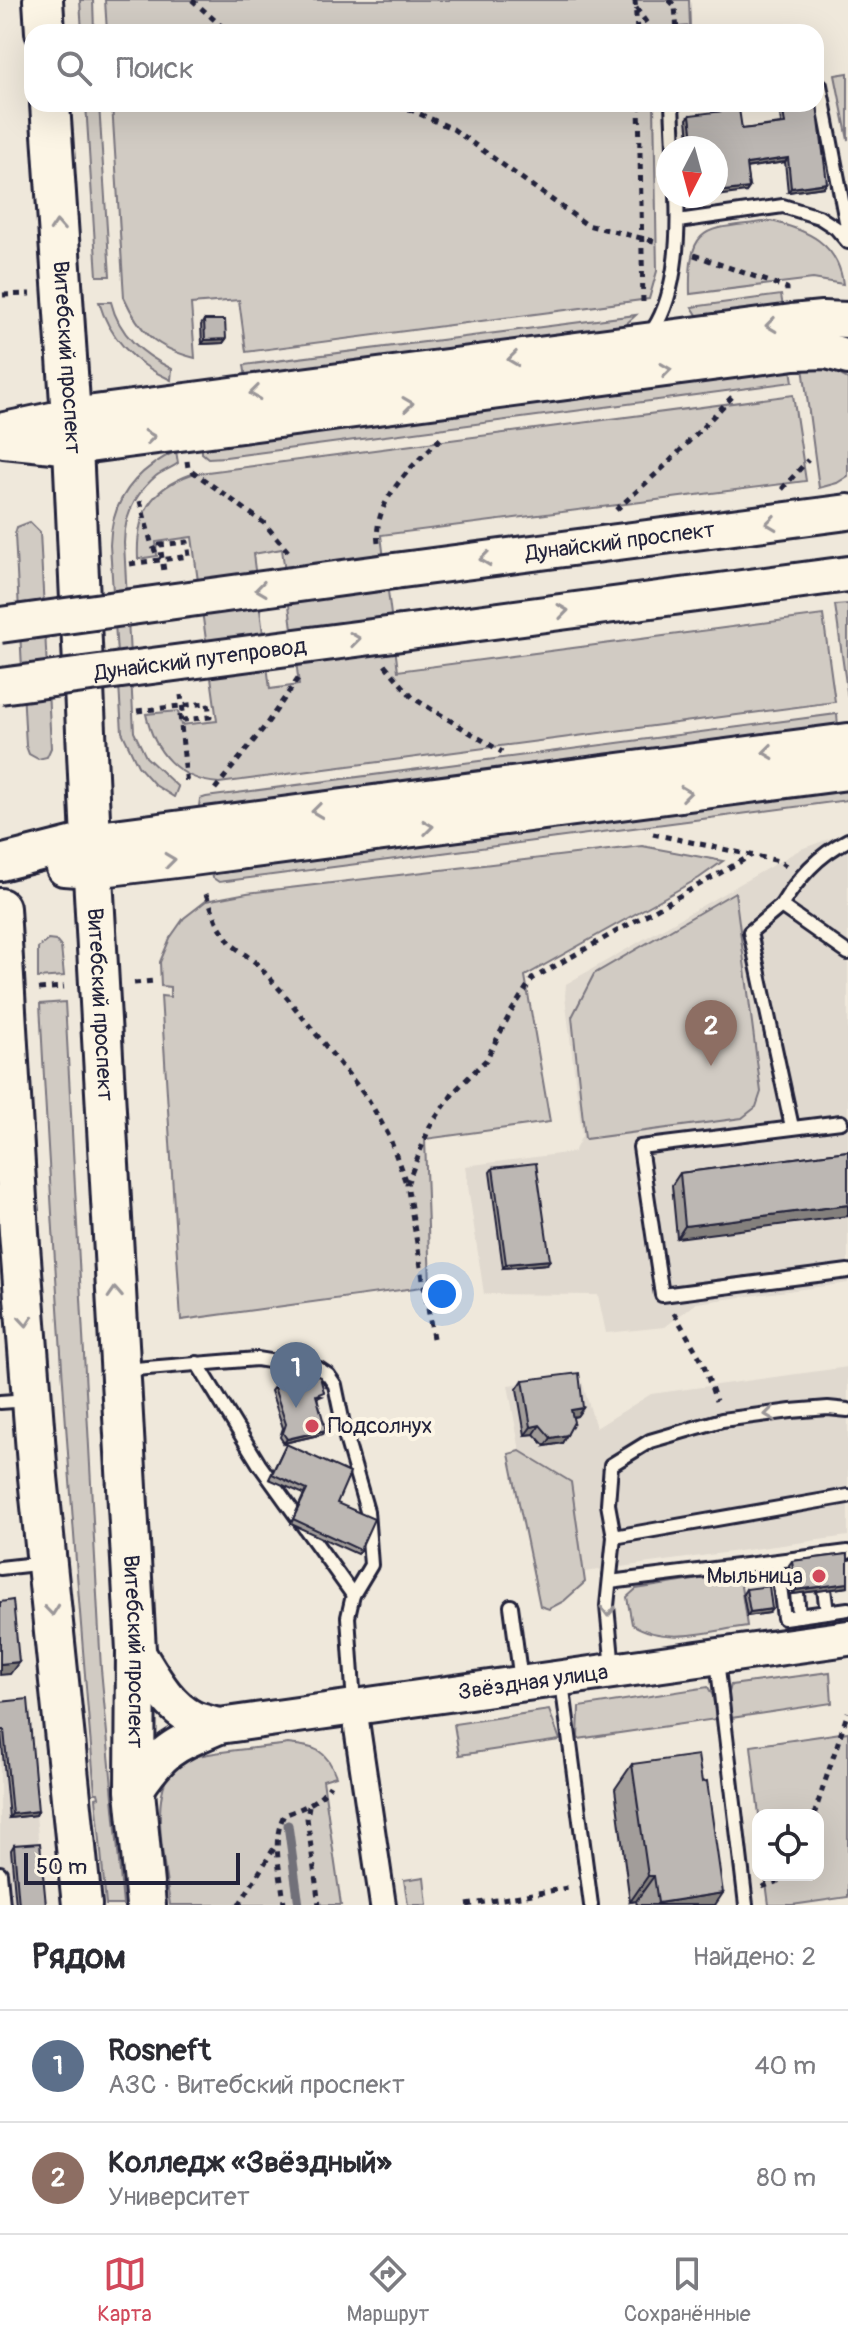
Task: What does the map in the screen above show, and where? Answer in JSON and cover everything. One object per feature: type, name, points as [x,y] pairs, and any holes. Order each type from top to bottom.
[{"type":"main road","points":[[43,0],[44,24]]},
{"type":"main road","name":"Витебский проспект","points":[[51,112],[72,432],[136,1650],[135,1791],[146,1905]]},
{"type":"main road","points":[[0,431],[72,432],[644,342],[822,319],[848,320]]},
{"type":"main road","points":[[0,439],[795,352],[827,351],[848,357]]},
{"type":"main road","name":"Дунайский проспект","points":[[0,625],[845,510]]},
{"type":"main road","name":"Дунайский путепровод","points":[[0,686],[841,578]]},
{"type":"main road","points":[[92,855],[848,741]]},
{"type":"main road","points":[[0,863],[848,772]]},
{"type":"main road","points":[[0,908],[6,1120],[14,1232],[16,1400],[48,1562],[82,1905]]},
{"type":"main road","name":"Звёздная улица","points":[[135,1791],[161,1755],[177,1744],[219,1726],[717,1657],[832,1626]]},
{"type":"main road","points":[[136,1650],[160,1687],[178,1707],[194,1719],[219,1726]]},
{"type":"street","points":[[354,1707],[383,1905]]},
{"type":"lane","points":[[824,106],[848,232]]},
{"type":"lane","points":[[672,112],[673,136]]},
{"type":"lane","points":[[678,221],[783,206],[819,217],[836,228],[848,242]]},
{"type":"lane","points":[[644,342],[660,322],[667,303],[677,208]]},
{"type":"lane","points":[[792,1127],[750,932],[781,906],[801,875],[837,845],[848,840]]},
{"type":"lane","points":[[781,906],[848,953]]},
{"type":"lane","points":[[841,1122],[640,1147],[662,1295],[848,1271]]},
{"type":"lane","points":[[119,1371],[257,1359],[319,1369],[335,1385],[367,1511],[371,1565],[353,1595],[348,1617],[354,1707]]},
{"type":"lane","points":[[197,1363],[259,1464],[353,1595]]},
{"type":"lane","points":[[614,1671],[608,1634],[614,1537],[608,1504],[611,1465],[650,1441],[722,1420],[816,1409],[848,1410]]},
{"type":"lane","points":[[614,1537],[848,1496]]},
{"type":"lane","points":[[610,1582],[819,1559],[848,1552]]},
{"type":"lane","points":[[0,1568],[48,1562]]},
{"type":"lane","points":[[777,1562],[784,1618],[799,1616],[832,1626]]},
{"type":"lane","points":[[824,1589],[832,1626]]},
{"type":"lane","points":[[797,1593],[799,1616]]},
{"type":"lane","points":[[511,1606],[521,1684]]},
{"type":"lane","points":[[832,1626],[848,1609]]},
{"type":"lane","points":[[717,1657],[746,1899]]},
{"type":"lane","points":[[561,1678],[591,1905]]},
{"type":"lane","points":[[0,1873],[3,1905]]},
{"type":"path","points":[[192,0],[219,24]]},
{"type":"path","points":[[635,0],[637,24]]},
{"type":"path","points":[[669,0],[675,6],[676,24]]},
{"type":"path","points":[[636,8],[647,24]]},
{"type":"path","points":[[418,112],[453,129],[587,225],[643,237],[787,288]]},
{"type":"path","points":[[639,112],[643,306]]},
{"type":"path","points":[[3,295],[30,294]]},
{"type":"path","points":[[615,510],[653,478],[732,397]]},
{"type":"path","points":[[782,489],[808,460]]},
{"type":"path","points":[[140,501],[159,560]]},
{"type":"path","points":[[130,564],[159,560],[168,559],[184,557],[189,556],[187,542],[160,545],[162,558],[164,571]]},
{"type":"path","points":[[137,711],[180,706],[187,706],[208,703],[210,717],[184,720],[182,708],[181,695]]},
{"type":"path","points":[[180,706],[180,734],[187,786]]},
{"type":"path","points":[[653,834],[779,861],[801,875]]},
{"type":"path","points":[[407,1184],[430,1126],[454,1092],[486,1060],[532,979],[752,855]]},
{"type":"path","points":[[206,894],[218,924],[231,944],[255,962],[284,994],[368,1099],[389,1136],[407,1184],[433,1338]]},
{"type":"path","points":[[134,983],[154,981]]},
{"type":"path","points":[[39,989],[64,987]]},
{"type":"path","points":[[662,1295],[703,1363],[722,1420]]},
{"type":"path","points":[[816,1809],[848,1712]]},
{"type":"path","points":[[284,1905],[276,1845],[278,1828],[284,1815],[323,1796],[330,1785]]},
{"type":"path","points":[[309,1805],[307,1818],[319,1905]]},
{"type":"path","points":[[239,1905],[276,1845]]},
{"type":"path","points":[[746,1899],[782,1881]]},
{"type":"path","points":[[467,1905],[589,1885]]},
{"type":"shaded area","points":[[80,0],[93,0],[94,24],[82,24]]},
{"type":"shaded area","points":[[105,0],[689,0],[690,24],[106,24]]},
{"type":"shaded area","points":[[848,73],[848,140],[835,75]]},
{"type":"shaded area","points":[[87,112],[100,112],[110,276],[97,276]]},
{"type":"shaded area","points":[[112,112],[654,112],[657,271],[649,299],[246,352],[239,300],[191,304],[195,358],[170,349],[151,337],[136,320],[124,297]]},
{"type":"shaded area","points":[[771,221],[819,240],[835,258],[843,284],[813,279],[690,294],[693,253],[706,233]]},
{"type":"shaded area","points":[[781,295],[783,307],[699,318],[692,307]]},
{"type":"shaded area","points":[[99,302],[111,302],[126,334],[151,357],[172,369],[171,380],[146,366],[126,349],[110,328]]},
{"type":"shaded area","points":[[636,315],[625,325],[610,331],[246,378],[244,365]]},
{"type":"shaded area","points":[[803,367],[833,371],[848,379],[848,476],[819,488]]},
{"type":"shaded area","points":[[791,369],[793,382],[226,457],[208,458],[202,453],[202,446]]},
{"type":"shaded area","points":[[793,395],[806,481],[381,535],[398,671],[823,615],[835,702],[219,783],[204,781],[170,762],[155,740],[146,714],[178,711],[181,725],[217,721],[192,537],[156,542],[157,556],[138,559],[140,529],[148,506],[165,487],[192,474]],"holes":[[[282,549],[299,685],[270,689],[253,554]]]},
{"type":"shaded area","points":[[176,451],[178,463],[156,476],[137,498],[126,524],[124,543],[134,732],[146,757],[178,787],[174,797],[155,785],[138,766],[122,732],[110,545],[115,514],[128,488],[149,467]]},
{"type":"shaded area","points":[[30,522],[40,532],[51,748],[47,757],[38,759],[29,754],[26,746],[15,534],[17,527]]},
{"type":"shaded area","points":[[848,604],[848,698],[835,605]]},
{"type":"shaded area","points":[[837,714],[838,727],[215,809],[199,807],[200,799],[206,797]]},
{"type":"shaded area","points":[[846,788],[848,800],[219,882],[213,878],[212,872]]},
{"type":"shaded area","points":[[848,832],[848,1283],[696,1303],[665,1327],[606,1333],[598,1295],[484,1294],[465,1166],[574,1152],[582,1136],[566,984],[801,849]]},
{"type":"shaded area","points":[[642,846],[723,861],[699,878],[525,976],[550,1122],[425,1139],[430,1286],[181,1320],[161,996],[170,997],[170,987],[161,986],[160,962],[170,938],[184,918],[206,901],[247,893]]},
{"type":"shaded area","points":[[735,892],[761,1092],[756,1107],[742,1118],[585,1139],[572,1017],[594,974]]},
{"type":"shaded area","points":[[48,940],[56,941],[61,947],[64,976],[38,978],[38,948]]},
{"type":"shaded area","points":[[65,1002],[101,1669],[123,1905],[106,1905],[57,1300],[40,1004]]},
{"type":"shaded area","points":[[848,1367],[848,1536],[584,1572],[571,1482],[520,1451],[508,1385],[580,1375],[596,1428],[651,1394]]},
{"type":"shaded area","points":[[520,1451],[571,1482],[585,1582],[564,1601],[549,1609],[540,1606],[509,1454]]},
{"type":"shaded area","points":[[739,1573],[747,1626],[673,1636],[645,1631],[632,1624],[627,1597],[636,1589]]},
{"type":"shaded area","points":[[830,1672],[832,1703],[731,1718],[728,1696],[731,1685]]},
{"type":"shaded area","points":[[708,1687],[713,1696],[716,1719],[578,1739],[579,1707]]},
{"type":"shaded area","points":[[26,1702],[44,1905],[0,1905],[0,1705]]},
{"type":"shaded area","points":[[549,1710],[560,1740],[459,1755],[454,1724]]},
{"type":"shaded area","points":[[848,1732],[848,1897],[769,1905],[766,1881],[824,1881],[824,1809],[758,1809],[751,1746]]},
{"type":"shaded area","points":[[288,1744],[319,1751],[336,1776],[323,1780],[341,1905],[170,1905],[160,1805],[171,1770],[194,1757]]},
{"type":"shaded area","points":[[424,1877],[427,1905],[408,1905],[404,1880]]},
{"type":"building","points":[[739,112],[742,129],[785,124],[783,112],[818,112],[827,183],[791,188],[788,158],[746,164],[749,188],[728,191],[728,136],[693,136],[690,115]]},
{"type":"building","points":[[204,320],[225,320],[226,339],[205,340]]},
{"type":"building","points":[[848,1151],[848,1205],[685,1226],[680,1173]]},
{"type":"building","points":[[536,1163],[550,1260],[506,1264],[493,1168]]},
{"type":"building","points":[[579,1373],[583,1408],[571,1410],[574,1422],[567,1435],[551,1438],[540,1425],[531,1427],[523,1380]]},
{"type":"building","points":[[313,1374],[320,1377],[324,1392],[316,1395],[326,1430],[287,1439],[283,1433],[286,1424],[274,1387]]},
{"type":"building","points":[[286,1444],[350,1473],[337,1503],[374,1519],[360,1550],[293,1519],[307,1490],[272,1474]]},
{"type":"building","name":"Мыльница","points":[[848,1554],[848,1583],[796,1590],[792,1561]]},
{"type":"building","points":[[769,1586],[772,1609],[750,1612],[746,1589]]},
{"type":"building","points":[[13,1600],[19,1662],[0,1664],[0,1602]]},
{"type":"building","points":[[28,1699],[38,1811],[12,1814],[4,1730],[0,1730],[0,1702]]},
{"type":"building","points":[[698,1755],[702,1782],[707,1781],[723,1893],[658,1903],[654,1876],[648,1876],[632,1764]]},
{"type":"building","points":[[40,1843],[46,1905],[19,1905],[14,1845]]},
{"type":"waterway","points":[[288,1825],[299,1905]]},
{"type":"place","name":"Колледж «Звёздный»","points":[[711,1066]]},
{"type":"place","name":"Rosneft","points":[[296,1408]]},
{"type":"place","name":"Подсолнух","points":[[312,1426]]},
{"type":"place","name":"Мыльница","points":[[819,1576]]}]
